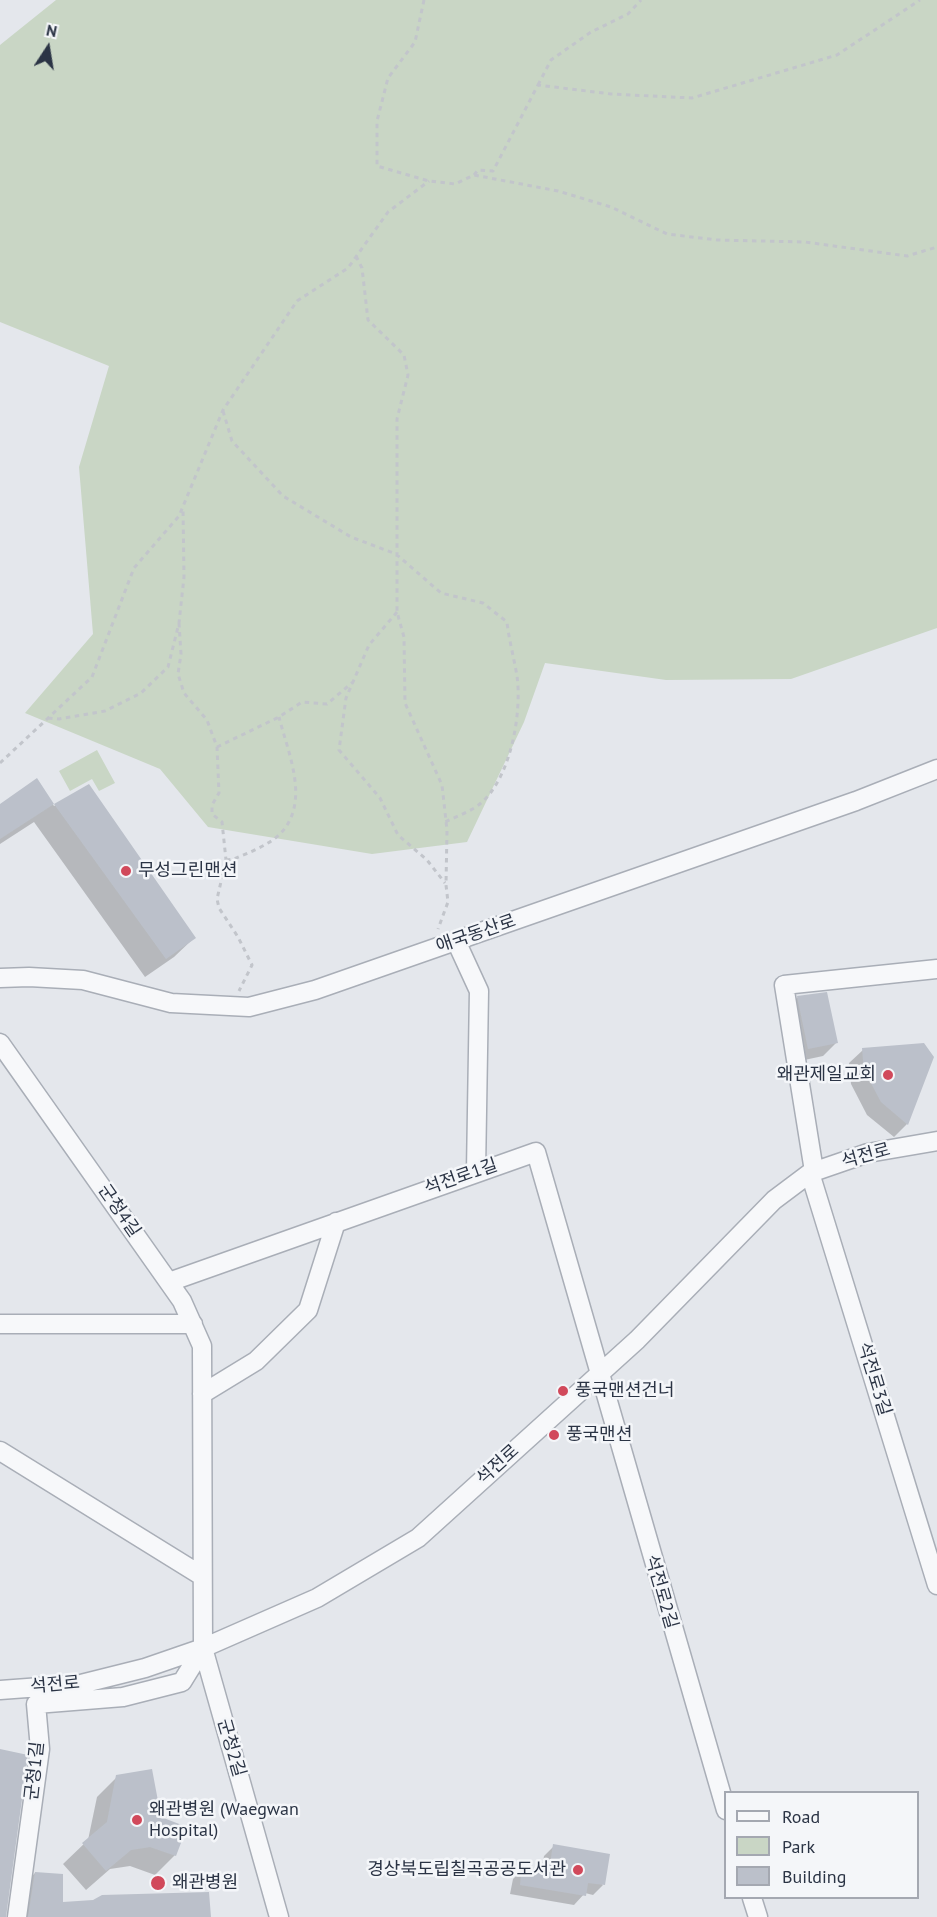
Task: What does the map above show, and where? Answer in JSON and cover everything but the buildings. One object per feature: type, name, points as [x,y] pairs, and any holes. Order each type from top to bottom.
[{"type":"street","name":"애국동산로","points":[[0,978],[83,980],[171,1003],[249,1007],[315,990],[856,801],[937,769]]},
{"type":"street","points":[[450,943],[479,990],[476,1172]]},
{"type":"street","name":"석전로3길","points":[[937,969],[784,985],[812,1172],[937,1585]]},
{"type":"street","name":"군청4길","points":[[0,1043],[182,1301],[202,1346],[203,1648]]},
{"type":"street","name":"석전로","points":[[0,1690],[81,1684],[145,1668],[203,1648],[317,1598],[418,1538],[637,1340],[774,1200],[812,1172],[868,1153],[937,1141]]},
{"type":"street","name":"석전로1길","points":[[168,1282],[536,1152],[599,1374]]},
{"type":"street","points":[[202,1394],[256,1361],[308,1310],[336,1222]]},
{"type":"street","points":[[0,1324],[193,1324]]},
{"type":"street","name":"석전로2길","points":[[599,1374],[724,1803]]},
{"type":"street","points":[[0,1451],[202,1576]]},
{"type":"street","name":"군청1길","points":[[17,1917],[40,1749],[36,1704],[123,1697],[182,1682],[203,1648]]},
{"type":"street","name":"군청2길","points":[[203,1648],[279,1917]]},
{"type":"street","points":[[752,1899],[758,1917]]},
{"type":"path","points":[[424,0],[415,42],[388,78],[377,121],[377,166],[429,181],[455,184],[474,175],[478,170],[494,171],[551,60],[591,32],[628,14],[641,0]]},
{"type":"path","points":[[538,85],[611,94],[692,98],[837,55],[920,0]]},
{"type":"path","points":[[474,175],[558,191],[611,207],[667,234],[717,240],[805,242],[907,256],[937,247]]},
{"type":"path","points":[[0,763],[92,677],[134,568],[179,516],[223,410],[297,302],[348,268],[388,213],[429,181]]},
{"type":"path","points":[[357,256],[362,268],[368,320],[404,355],[408,375],[397,419],[397,612],[404,637],[405,704],[442,784],[446,822],[448,902],[438,929],[450,943]]},
{"type":"path","points":[[223,410],[232,441],[283,496],[351,537],[396,554],[441,593],[483,603],[507,622],[510,651],[517,677],[517,715],[513,744],[505,768],[482,802],[446,822]]},
{"type":"path","points":[[48,718],[59,719],[105,711],[141,693],[168,667],[179,623],[184,577],[184,505]]},
{"type":"path","points":[[397,612],[369,645],[343,712],[339,750],[380,798],[398,835],[427,860],[446,885]]},
{"type":"path","points":[[179,623],[181,654],[178,674],[184,693],[207,720],[217,747],[219,793],[212,805],[212,813],[222,822],[226,860],[217,899],[219,908],[238,937],[252,965],[231,1006]]},
{"type":"path","points":[[217,747],[279,717],[302,702],[327,704],[354,681]]},
{"type":"path","points":[[226,860],[234,860],[279,836],[289,819],[296,794],[295,775],[279,717]]},
{"type":"green space","points":[[56,0],[937,0],[937,628],[791,679],[666,680],[545,663],[524,722],[467,842],[372,854],[208,827],[160,769],[25,713],[93,634],[79,467],[109,366],[0,322],[0,45]]},
{"type":"green space","points":[[97,750],[115,783],[99,791],[92,779],[70,791],[59,771]]},
{"type":"place","name":"무성그린맨션","points":[[126,871]]},
{"type":"place","name":"왜관제일교회","points":[[888,1075]]},
{"type":"place","name":"풍국맨션건너","points":[[563,1391]]},
{"type":"place","name":"풍국맨션","points":[[554,1435]]},
{"type":"place","name":"왜관병원 (Waegwan Hospital)","points":[[137,1820]]},
{"type":"place","name":"경상북도립칠곡공공도서관","points":[[578,1870]]},
{"type":"place","name":"왜관병원","points":[[158,1883]]}]
